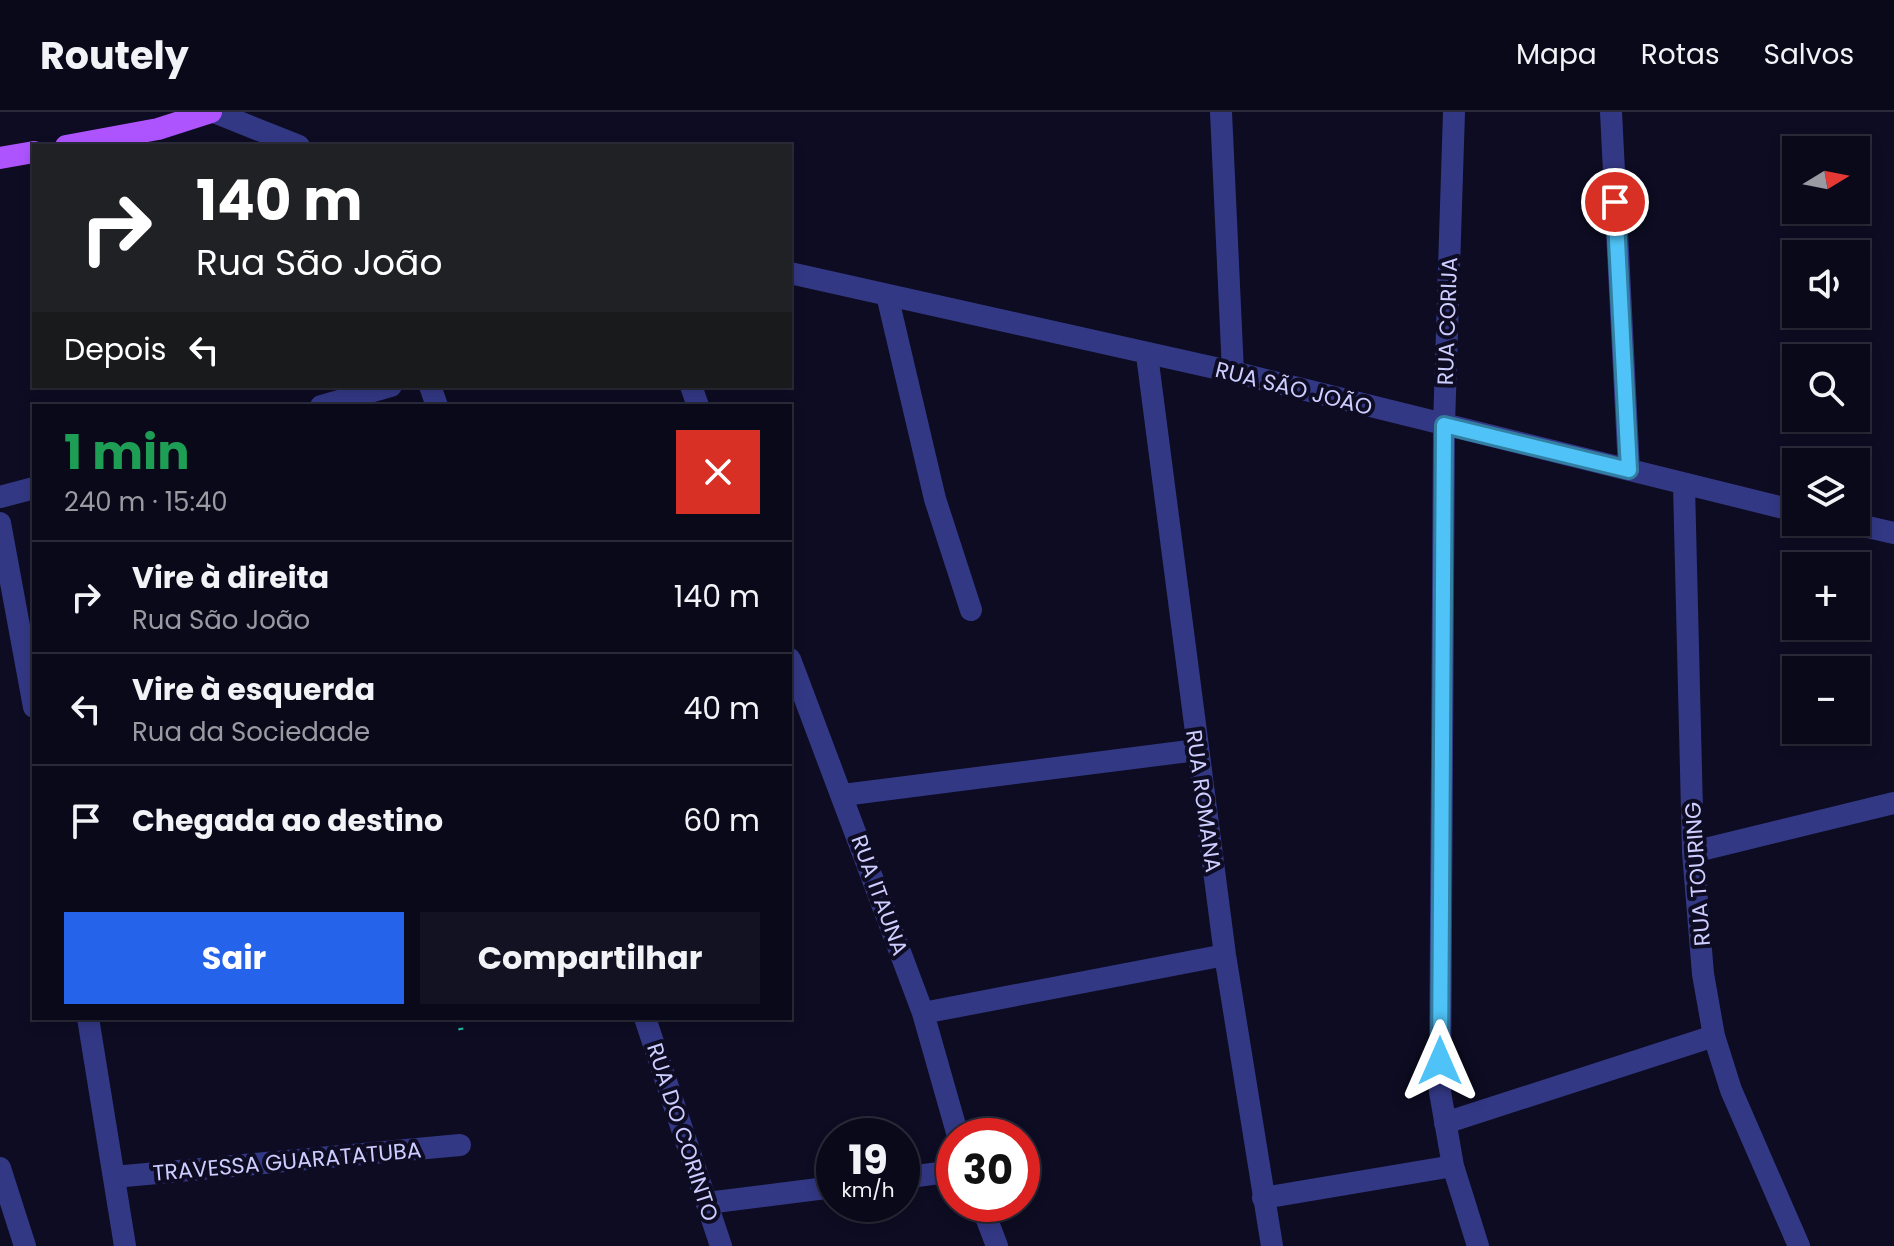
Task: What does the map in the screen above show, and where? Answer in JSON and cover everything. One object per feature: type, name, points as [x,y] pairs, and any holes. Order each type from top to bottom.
[{"type":"main road","points":[[77,144],[158,129],[212,112]]},
{"type":"main road","points":[[0,158],[32,152]]},
{"type":"street","points":[[212,112],[294,144]]},
{"type":"street","points":[[1221,112],[1233,372]]},
{"type":"street","name":"RUA CORIJA","points":[[1454,112],[1444,425],[1440,1092],[1453,1166],[1478,1246]]},
{"type":"street","points":[[1611,112],[1629,470]]},
{"type":"street","name":"RUA SÃO JOÃO","points":[[792,273],[1233,372],[1782,508]]},
{"type":"street","points":[[887,295],[935,499],[971,610]]},
{"type":"street","name":"RUA ROMANA","points":[[1147,355],[1225,955],[1272,1246]]},
{"type":"street","points":[[328,404],[384,388]]},
{"type":"street","name":"RUA TOURING","points":[[1684,485],[1693,852],[1703,974],[1714,1036],[1731,1090],[1799,1246]]},
{"type":"street","points":[[0,497],[32,489]]},
{"type":"street","points":[[0,523],[32,696]]},
{"type":"street","points":[[1870,528],[1894,533]]},
{"type":"street","name":"RUA ITAUNA","points":[[792,664],[923,1013],[953,1118]]},
{"type":"street","points":[[843,795],[1197,750]]},
{"type":"street","points":[[1693,852],[1894,803]]},
{"type":"street","points":[[923,1013],[1225,955]]},
{"type":"street","points":[[88,1020],[125,1246]]},
{"type":"street","name":"RUA DO CORINTO","points":[[646,1020],[721,1246]]},
{"type":"street","points":[[1445,1123],[1714,1036]]},
{"type":"street","name":"TRAVESSA GUARATATUBA","points":[[114,1177],[460,1145]]},
{"type":"street","points":[[1263,1198],[1453,1166]]},
{"type":"street","points":[[0,1168],[25,1246]]},
{"type":"street","points":[[707,1203],[816,1189]]},
{"type":"street","points":[[988,1222],[997,1246]]},
{"type":"path","points":[[459,1020],[461,1030]]},
{"type":"route","points":[[1440,1061],[1444,425],[1629,470],[1615,202]]}]
